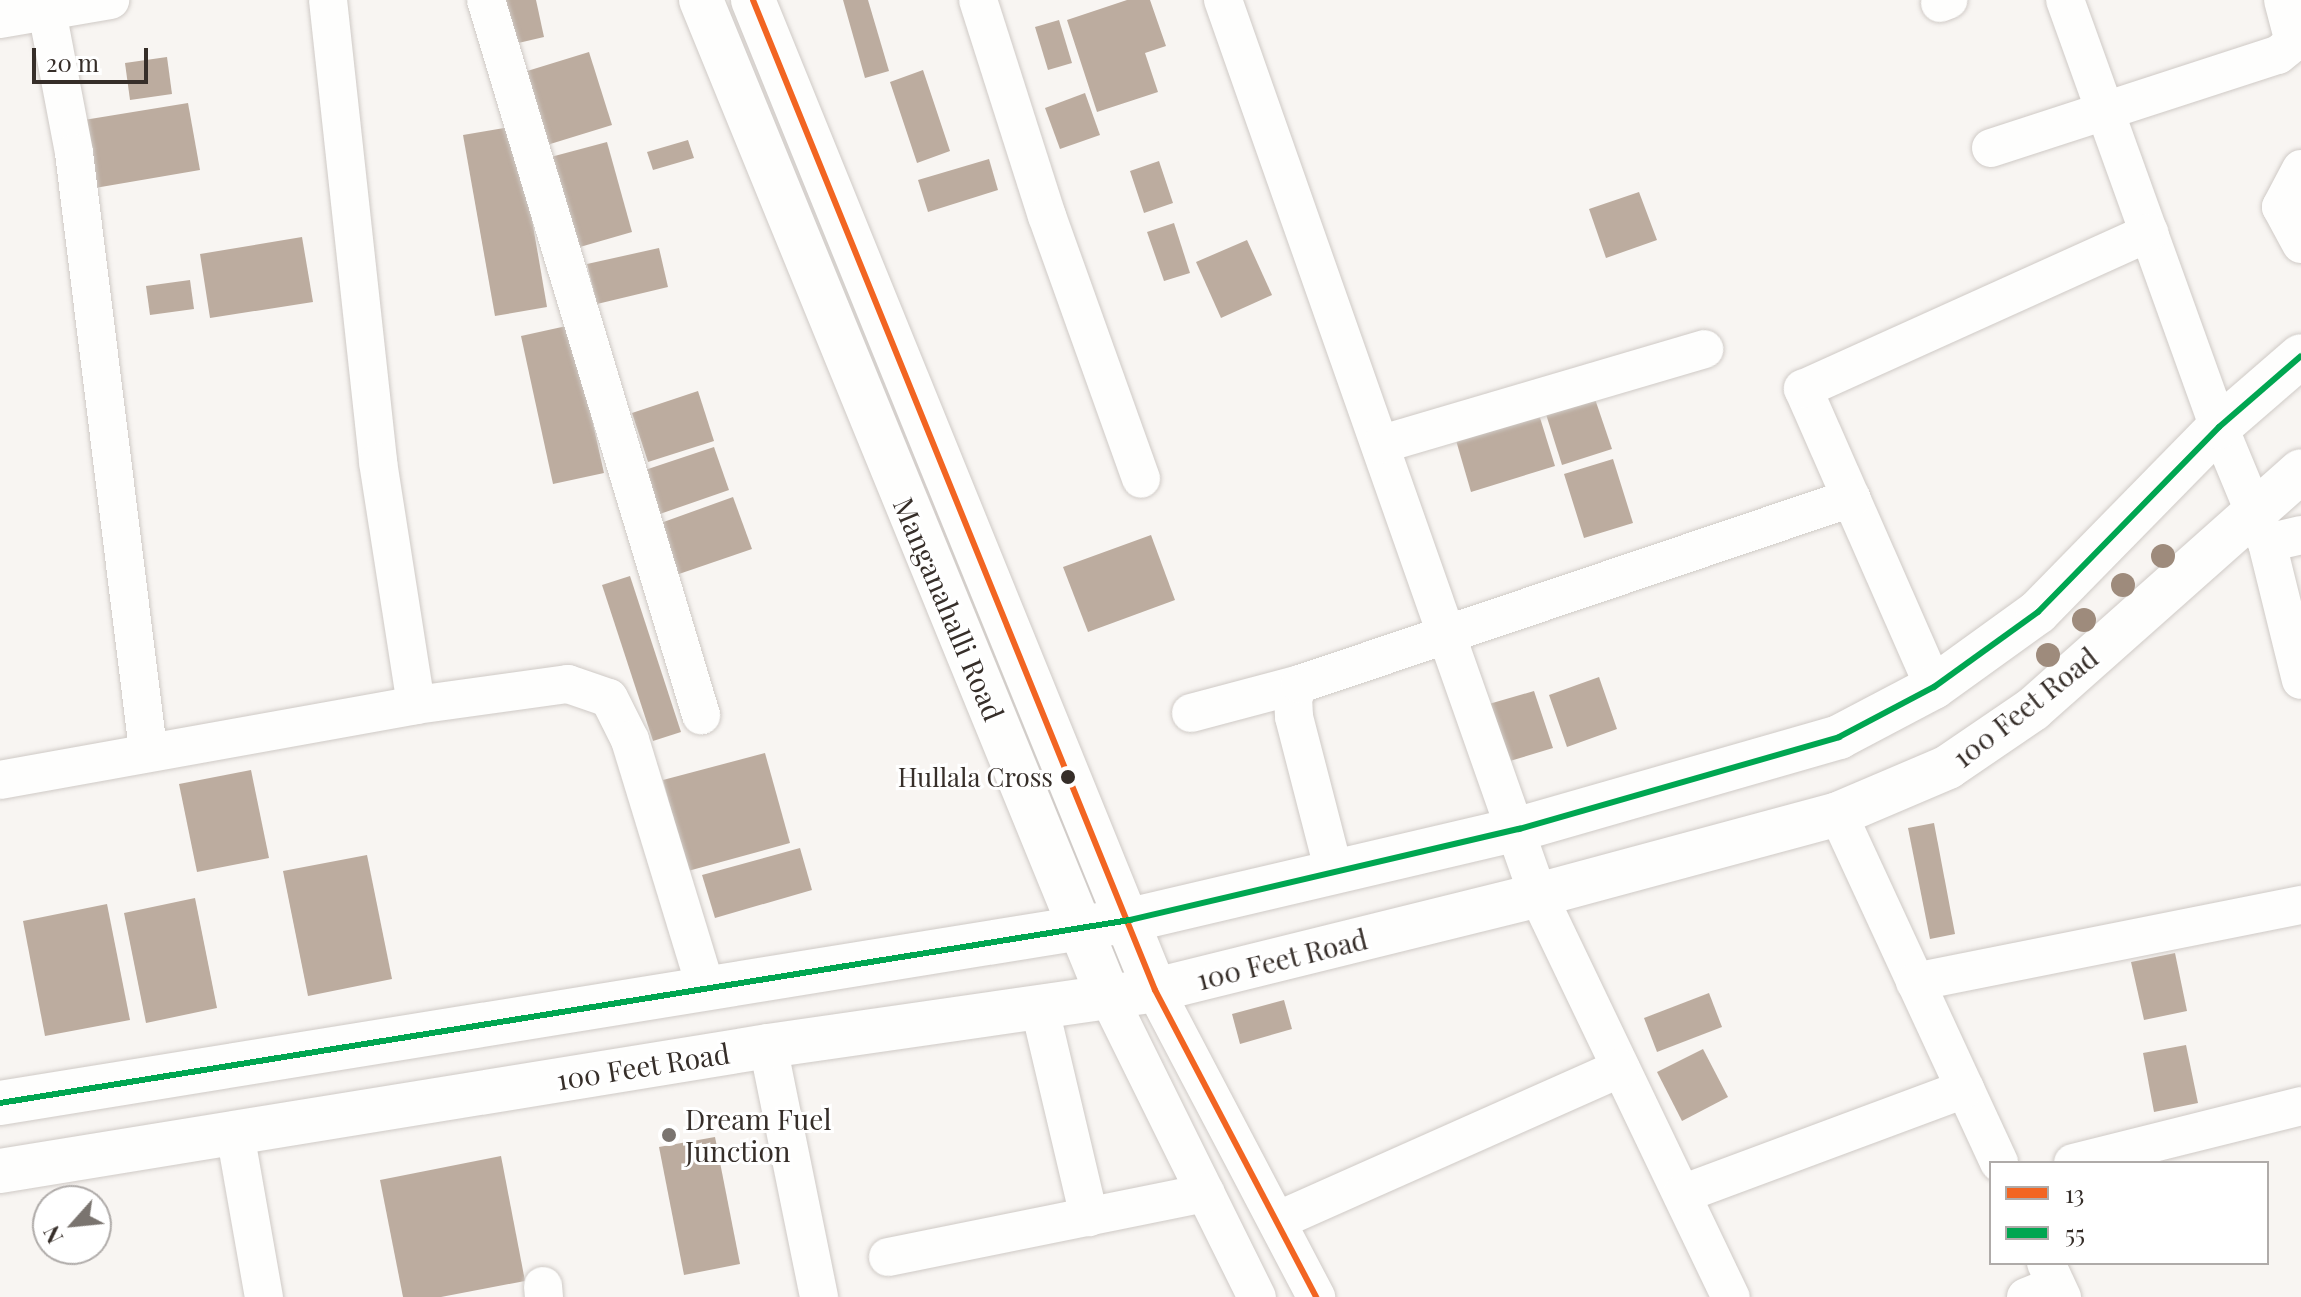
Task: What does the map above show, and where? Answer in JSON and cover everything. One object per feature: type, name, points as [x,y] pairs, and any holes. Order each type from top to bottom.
[{"type":"main road","name":"Manganahalli Road","points":[[701,0],[843,358],[1083,929],[1108,996]]},
{"type":"main road","name":"Manganahalli Road","points":[[753,0],[1130,920],[1155,990]]},
{"type":"main road","points":[[0,1103],[1130,920],[1519,829],[1839,737],[1934,687],[2038,612],[2219,427],[2301,356]]},
{"type":"main road","name":"100 Feet Road","points":[[0,1171],[768,1046],[1155,990],[1538,895],[1838,814],[1948,767],[2033,709],[2275,530],[2301,471]]},
{"type":"street","points":[[0,19],[110,0]]},
{"type":"street","points":[[328,0],[378,462],[416,705]]},
{"type":"street","points":[[486,0],[701,715]]},
{"type":"street","points":[[978,0],[1047,216],[1141,479]]},
{"type":"street","points":[[1223,0],[1519,829],[1538,895],[1731,1297]]},
{"type":"street","points":[[2065,0],[2219,427],[2275,530],[2301,680]]},
{"type":"street","points":[[1991,148],[2278,55],[2294,42],[2283,0]]},
{"type":"street","points":[[47,11],[74,153],[148,750]]},
{"type":"street","points":[[2301,169],[2281,207],[2301,244]]},
{"type":"street","points":[[1934,687],[1803,389],[2149,233]]},
{"type":"street","points":[[1382,444],[1704,349]]},
{"type":"street","points":[[1191,713],[1300,684],[1851,498]]},
{"type":"street","points":[[0,780],[148,750],[416,705],[568,684],[609,698],[630,740],[706,988]]},
{"type":"street","points":[[1300,684],[1293,697],[1294,717],[1334,872]]},
{"type":"street","points":[[1838,814],[1998,1161]]},
{"type":"street","points":[[1915,982],[2301,905]]},
{"type":"street","name":"Manganahalli Road","points":[[1155,990],[1316,1297]]},
{"type":"street","name":"Manganahalli Road","points":[[1108,996],[1257,1297]]},
{"type":"street","points":[[1039,1005],[1089,1217]]},
{"type":"street","points":[[768,1046],[819,1297]]},
{"type":"street","points":[[1277,1221],[1621,1068]]},
{"type":"street","points":[[1682,1194],[1965,1089]]},
{"type":"street","points":[[2081,1161],[2301,1106]]},
{"type":"street","points":[[235,1133],[264,1297]]},
{"type":"street","points":[[888,1257],[1206,1193]]},
{"type":"building","points":[[503,0],[536,0],[544,37],[514,44]]},
{"type":"building","points":[[843,0],[868,0],[889,71],[865,78]]},
{"type":"building","points":[[1127,0],[1150,0],[1166,46],[1145,53],[1158,92],[1097,112],[1067,20]]},
{"type":"building","points":[[1059,20],[1072,63],[1048,70],[1035,27]]},
{"type":"building","points":[[589,52],[612,125],[547,145],[524,72]]},
{"type":"building","points":[[167,57],[172,94],[130,100],[125,63]]},
{"type":"building","points":[[923,70],[950,151],[917,163],[890,82]]},
{"type":"building","points":[[1085,93],[1100,135],[1060,149],[1045,108]]},
{"type":"building","points":[[188,103],[200,170],[95,188],[84,120]]},
{"type":"building","points":[[516,126],[547,307],[495,316],[463,135]]},
{"type":"building","points":[[688,140],[694,158],[653,170],[647,152]]},
{"type":"building","points":[[607,142],[632,232],[573,249],[547,158]]},
{"type":"building","points":[[989,159],[998,190],[928,212],[918,180]]},
{"type":"building","points":[[1159,161],[1173,203],[1144,213],[1130,171]]},
{"type":"building","points":[[1639,192],[1657,240],[1606,258],[1589,209]]},
{"type":"building","points":[[1174,223],[1190,273],[1164,281],[1147,232]]},
{"type":"building","points":[[302,237],[313,302],[210,318],[200,254]]},
{"type":"building","points":[[1247,240],[1272,295],[1221,318],[1196,262]]},
{"type":"building","points":[[659,248],[668,287],[597,304],[587,264]]},
{"type":"building","points":[[190,280],[194,309],[150,315],[146,286]]},
{"type":"building","points":[[571,325],[604,473],[553,484],[521,336]]},
{"type":"building","points":[[698,391],[714,441],[648,462],[632,413]]},
{"type":"building","points":[[1594,396],[1612,449],[1562,465],[1545,411]]},
{"type":"building","points":[[1536,405],[1555,466],[1471,492],[1453,430]]},
{"type":"building","points":[[714,447],[729,490],[657,515],[642,471]]},
{"type":"building","points":[[1613,459],[1633,523],[1584,538],[1564,474]]},
{"type":"building","points":[[733,497],[752,549],[676,575],[658,524]]},
{"type":"building","points":[[1151,535],[1175,600],[1088,632],[1063,567]]},
{"type":"building","points":[[630,576],[681,732],[653,741],[602,585]]},
{"type":"building","points":[[1599,677],[1617,729],[1567,747],[1549,695]]},
{"type":"building","points":[[1534,691],[1553,748],[1510,761],[1489,704]]},
{"type":"building","points":[[765,753],[790,843],[688,871],[663,780]]},
{"type":"building","points":[[251,770],[269,858],[197,872],[179,784]]},
{"type":"building","points":[[1934,823],[1955,934],[1930,939],[1908,828]]},
{"type":"building","points":[[800,848],[812,890],[715,918],[702,875]]},
{"type":"building","points":[[367,855],[392,979],[308,996],[283,871]]},
{"type":"building","points":[[195,898],[217,1008],[146,1023],[124,913]]},
{"type":"building","points":[[107,904],[130,1020],[45,1036],[23,921]]},
{"type":"building","points":[[2175,953],[2187,1011],[2144,1020],[2131,962]]},
{"type":"building","points":[[1709,993],[1722,1027],[1657,1052],[1644,1018]]},
{"type":"building","points":[[1284,1000],[1292,1029],[1240,1044],[1232,1014]]},
{"type":"building","points":[[2186,1045],[2198,1103],[2154,1112],[2143,1053]]},
{"type":"building","points":[[1703,1049],[1728,1097],[1682,1121],[1657,1072]]},
{"type":"building","points":[[715,1137],[740,1264],[684,1275],[659,1147]]},
{"type":"building","points":[[501,1156],[525,1281],[441,1297],[403,1297],[380,1180]]},
{"type":"transit line","name":"13","points":[[753,0],[1155,990],[1316,1297]]},
{"type":"transit line","name":"55","points":[[0,1103],[1130,920],[1519,829],[1839,737],[1934,687],[2038,612],[2219,427],[2301,356]]},
{"type":"place","name":"Hullala Cross","points":[[1068,777]]},
{"type":"place","name":"Dream Fuel Junction","points":[[669,1135]]}]
